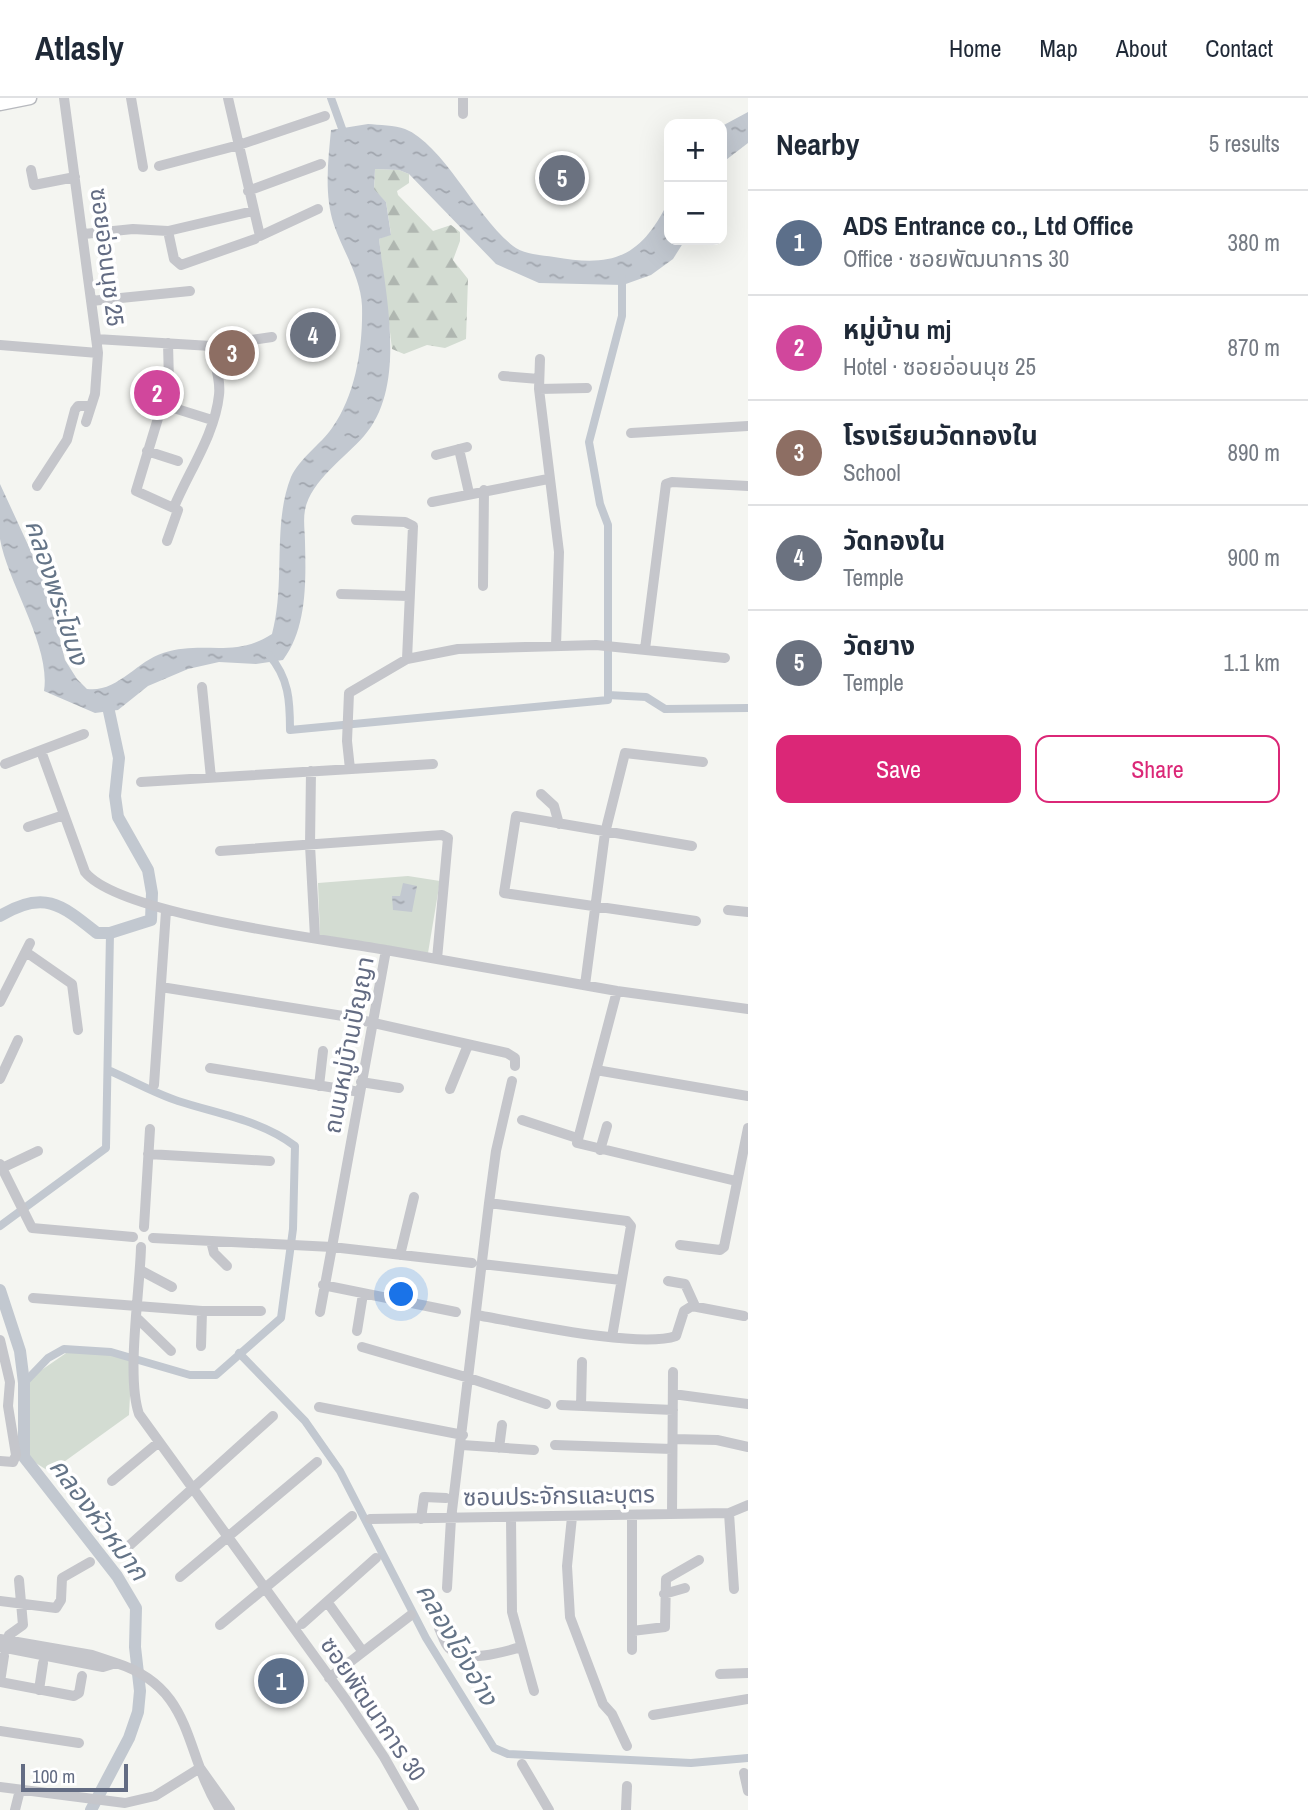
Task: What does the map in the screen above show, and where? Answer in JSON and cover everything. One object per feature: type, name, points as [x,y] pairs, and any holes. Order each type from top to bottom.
[{"type":"main road","points":[[0,104],[30,98]]},
{"type":"street","name":"ซอยอ่อนนุช 25","points":[[64,98],[98,354],[91,407],[86,422]]},
{"type":"street","points":[[131,98],[142,167]]},
{"type":"street","points":[[228,98],[260,236],[318,209]]},
{"type":"street","points":[[463,98],[463,114]]},
{"type":"street","points":[[159,166],[239,145],[324,116]]},
{"type":"street","points":[[248,191],[321,164]]},
{"type":"street","points":[[31,170],[34,185],[75,177]]},
{"type":"street","points":[[83,234],[134,229],[169,231],[253,211]]},
{"type":"street","points":[[169,231],[172,253],[181,265],[255,239]]},
{"type":"street","points":[[91,301],[190,291]]},
{"type":"street","points":[[96,339],[211,346],[272,337]]},
{"type":"street","points":[[167,541],[179,513],[174,507],[136,493],[170,375],[168,343]]},
{"type":"street","points":[[0,345],[98,354]]},
{"type":"street","points":[[174,507],[212,420],[219,394],[211,346]]},
{"type":"street","points":[[540,359],[539,384],[548,479],[559,552],[556,646]]},
{"type":"street","points":[[503,376],[539,384],[587,388]]},
{"type":"street","points":[[161,404],[212,420]]},
{"type":"street","points":[[37,486],[67,440],[75,410],[78,406],[91,407]]},
{"type":"street","points":[[631,433],[748,426]]},
{"type":"street","points":[[436,455],[463,448],[469,493]]},
{"type":"street","points":[[147,451],[178,461]]},
{"type":"street","points":[[432,502],[484,489],[548,479]]},
{"type":"street","points":[[645,649],[666,484],[672,482],[748,486]]},
{"type":"street","points":[[484,489],[484,586]]},
{"type":"street","points":[[356,520],[412,524],[407,659]]},
{"type":"street","points":[[341,594],[409,596]]},
{"type":"street","points":[[350,769],[347,741],[348,697],[352,690],[407,659],[458,649],[596,645],[725,658]]},
{"type":"street","points":[[202,687],[211,778]]},
{"type":"street","points":[[5,764],[84,734]]},
{"type":"street","points":[[41,751],[85,872],[92,880],[156,908],[386,950]]},
{"type":"street","points":[[585,985],[605,833],[625,753],[703,762]]},
{"type":"street","points":[[141,782],[433,764]]},
{"type":"street","points":[[312,771],[310,845],[315,937]]},
{"type":"street","points":[[541,794],[554,806],[559,824]]},
{"type":"street","points":[[28,827],[64,815]]},
{"type":"street","points":[[692,846],[516,816],[504,893],[696,921]]},
{"type":"street","points":[[219,851],[442,835],[448,838],[438,959]]},
{"type":"street","points":[[154,1085],[160,987],[156,908]]},
{"type":"street","points":[[728,910],[748,912]]},
{"type":"street","points":[[0,1002],[28,947],[72,984],[78,1030]]},
{"type":"street","name":"ถนนหมู่บ้านปัญญา","points":[[320,1312],[386,950],[617,991],[748,1009]]},
{"type":"street","points":[[160,987],[372,1023],[508,1053],[515,1058],[515,1066]]},
{"type":"street","points":[[577,1138],[617,991]]},
{"type":"street","points":[[0,1079],[18,1040]]},
{"type":"street","points":[[450,1089],[468,1045]]},
{"type":"street","points":[[319,1086],[323,1051]]},
{"type":"street","points":[[210,1068],[319,1086],[399,1088]]},
{"type":"street","points":[[596,1070],[748,1096]]},
{"type":"street","points":[[447,1588],[451,1519],[475,1315],[477,1263],[496,1151],[512,1081]]},
{"type":"street","points":[[522,1119],[577,1138],[581,1145],[736,1181]]},
{"type":"street","points":[[600,1150],[607,1126]]},
{"type":"street","points":[[680,1245],[722,1249],[748,1128]]},
{"type":"street","points":[[144,1227],[150,1129]]},
{"type":"street","points":[[38,1152],[1,1166],[30,1225],[37,1229],[133,1237],[141,1247],[134,1371],[135,1401],[139,1414],[263,1587],[299,1628],[376,1558]]},
{"type":"street","points":[[148,1154],[270,1161]]},
{"type":"street","points":[[400,1255],[414,1197]]},
{"type":"street","points":[[489,1203],[627,1222],[631,1226],[612,1337]]},
{"type":"street","points":[[133,1237],[135,1231],[144,1227]]},
{"type":"street","points":[[141,1247],[150,1244],[153,1238],[152,1232],[144,1227]]},
{"type":"street","points":[[153,1238],[332,1247],[621,1280]]},
{"type":"street","points":[[211,1241],[214,1253],[227,1266]]},
{"type":"street","points":[[141,1270],[172,1287]]},
{"type":"street","points":[[668,1281],[685,1284],[695,1307]]},
{"type":"street","points":[[323,1285],[456,1312]]},
{"type":"street","points":[[357,1331],[363,1294]]},
{"type":"street","points":[[33,1298],[202,1311],[261,1311]]},
{"type":"street","points":[[475,1315],[612,1337],[676,1336],[684,1311],[695,1307],[744,1316]]},
{"type":"street","points":[[201,1346],[202,1311]]},
{"type":"street","points":[[138,1319],[171,1351]]},
{"type":"street","points":[[0,1340],[10,1382],[8,1406],[16,1455],[13,1462],[0,1461]]},
{"type":"street","points":[[362,1348],[469,1378],[546,1404]]},
{"type":"street","points":[[581,1406],[582,1362]]},
{"type":"street","points":[[672,1514],[673,1372]]},
{"type":"street","points":[[673,1394],[748,1404]]},
{"type":"street","points":[[561,1405],[673,1410]]},
{"type":"street","points":[[319,1407],[499,1448],[534,1450]]},
{"type":"street","points":[[121,1553],[273,1416]]},
{"type":"street","points":[[499,1448],[502,1425]]},
{"type":"street","points":[[555,1445],[672,1444],[717,1440],[748,1447]]},
{"type":"street","points":[[112,1482],[159,1442]]},
{"type":"street","points":[[180,1577],[317,1462]]},
{"type":"street","points":[[421,1519],[424,1497],[446,1498]]},
{"type":"street","name":"ซอนประจักรและบุตร","points":[[370,1519],[729,1513],[748,1505]]},
{"type":"street","points":[[729,1513],[734,1589]]},
{"type":"street","points":[[632,1515],[632,1650]]},
{"type":"street","points":[[220,1625],[352,1516]]},
{"type":"street","points":[[572,1517],[567,1566],[570,1617],[603,1704],[612,1714],[627,1746]]},
{"type":"street","points":[[511,1518],[512,1612],[534,1691]]},
{"type":"street","points":[[632,1631],[665,1627],[663,1594],[666,1579],[699,1560]]},
{"type":"street","points":[[0,1601],[56,1608],[61,1601],[62,1578],[90,1562]]},
{"type":"street","points":[[19,1580],[23,1625],[9,1635],[3,1646],[0,1682],[76,1695],[82,1676]]},
{"type":"street","points":[[663,1594],[685,1588]]},
{"type":"street","points":[[328,1603],[363,1652]]},
{"type":"street","points":[[329,1678],[411,1615]]},
{"type":"street","name":"ซอยพัฒนาการ 30","points":[[299,1628],[329,1678],[384,1757],[414,1810]]},
{"type":"street","points":[[439,1628],[449,1649],[459,1653],[486,1656],[521,1647]]},
{"type":"street","points":[[3,1646],[92,1655],[119,1664],[163,1689],[176,1704],[204,1785],[220,1810]]},
{"type":"street","points":[[459,1653],[478,1678]]},
{"type":"street","points":[[39,1690],[43,1663]]},
{"type":"street","points":[[720,1674],[748,1673]]},
{"type":"street","points":[[653,1715],[748,1699]]},
{"type":"street","points":[[0,1731],[79,1743]]},
{"type":"street","points":[[522,1764],[549,1810]]},
{"type":"street","points":[[0,1787],[125,1803],[141,1802],[200,1769]]},
{"type":"street","points":[[200,1769],[230,1810]]},
{"type":"street","points":[[744,1773],[748,1791]]},
{"type":"street","points":[[626,1810],[627,1786]]},
{"type":"street","points":[[15,1810],[25,1791]]},
{"type":"green space","points":[[375,169],[399,170],[409,174],[409,183],[397,191],[398,195],[433,231],[451,225],[460,232],[460,241],[453,260],[468,279],[466,339],[445,348],[427,345],[404,354],[392,349],[379,239],[391,234],[386,202],[374,190]]},
{"type":"green space","points":[[408,876],[440,881],[428,953],[320,935],[318,883]]},
{"type":"green space","points":[[72,1349],[132,1358],[129,1415],[50,1472],[28,1458],[22,1420],[27,1380]]},
{"type":"water","points":[[748,112],[748,143],[727,159],[727,123]]},
{"type":"water","points":[[368,124],[405,129],[419,137],[446,165],[500,234],[522,251],[575,260],[610,259],[637,246],[664,210],[664,245],[682,245],[673,259],[651,275],[623,285],[539,283],[496,264],[409,174],[399,170],[375,169],[374,189],[386,202],[391,235],[379,239],[389,314],[389,367],[385,393],[377,416],[364,436],[322,479],[309,499],[304,518],[305,573],[301,619],[297,634],[283,660],[256,664],[219,662],[188,669],[148,686],[118,710],[95,713],[44,691],[41,655],[4,557],[0,539],[0,484],[47,586],[65,660],[87,689],[108,686],[163,653],[178,649],[245,646],[272,634],[278,594],[280,534],[285,495],[299,464],[327,434],[340,415],[352,385],[359,353],[361,296],[334,225],[329,202],[331,130]]},
{"type":"water","points":[[403,883],[417,886],[412,912],[393,910],[392,896],[400,896]]},
{"type":"waterway","points":[[331,98],[344,134]]},
{"type":"waterway","points":[[269,655],[281,672],[287,690],[290,730],[608,700],[608,525],[600,504],[589,442],[622,316],[622,278]]},
{"type":"waterway","points":[[608,695],[646,697],[665,709],[748,708]]},
{"type":"waterway","name":"คลองหัวหมาก","points":[[0,916],[29,903],[41,902],[63,908],[97,933],[110,933],[151,920],[152,893],[148,870],[118,817],[115,796],[119,758],[107,702]]},
{"type":"waterway","points":[[0,1226],[106,1148],[110,933]]},
{"type":"waterway","points":[[24,1383],[48,1358],[64,1349],[111,1352],[190,1375],[216,1375],[281,1318],[293,1229],[295,1146],[254,1124],[169,1098],[108,1070]]},
{"type":"waterway","name":"คลองหัวหมาก","points":[[0,1290],[20,1351],[24,1383],[24,1457],[117,1576],[136,1608],[135,1647],[140,1691],[138,1712],[129,1738],[91,1810]]},
{"type":"waterway","name":"คลองโอ่งอ่าง","points":[[239,1353],[305,1421],[340,1471],[426,1638],[494,1748],[508,1754],[691,1763],[748,1758]]},
{"type":"place","name":"วัดยาง","points":[[562,178]]},
{"type":"place","name":"วัดทองใน","points":[[313,335]]},
{"type":"place","name":"โรงเรียนวัดทองใน","points":[[232,353]]},
{"type":"place","name":"หมู่บ้าน mj","points":[[157,393]]},
{"type":"place","name":"ADS Entrance co., Ltd Office","points":[[281,1681]]},
{"type":"water label","name":"คลองพระโขนง","points":[[57,592]]}]
